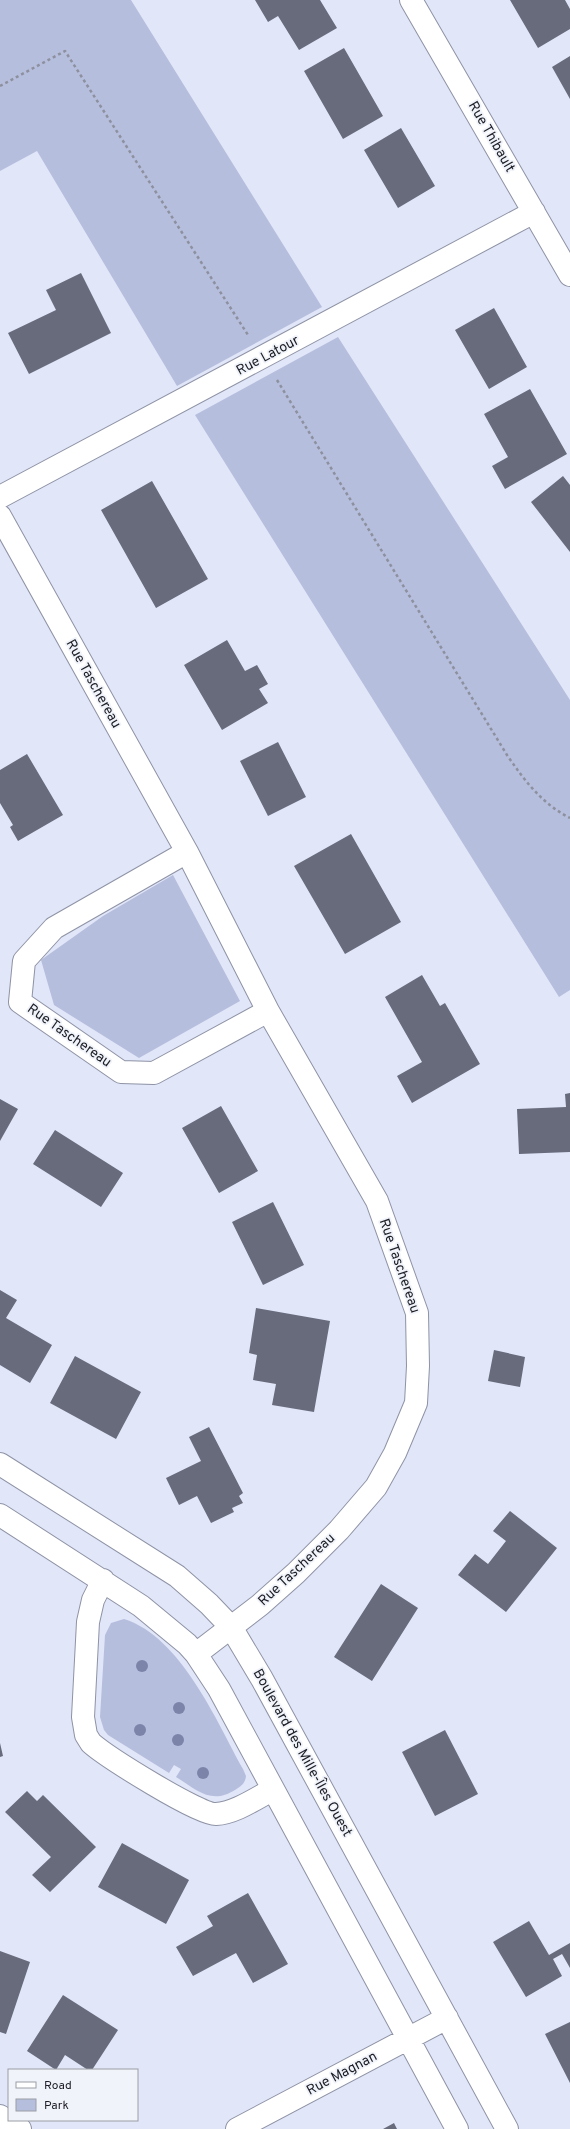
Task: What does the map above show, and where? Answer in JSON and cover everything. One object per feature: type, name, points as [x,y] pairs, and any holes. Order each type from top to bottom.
[{"type":"street","name":"Rue Thibault","points":[[412,0],[570,275]]},
{"type":"street","name":"Rue Latour","points":[[0,497],[534,212]]},
{"type":"street","name":"Rue Taschereau","points":[[0,516],[187,852],[268,1011],[377,1201],[417,1313],[418,1366],[416,1403],[390,1464],[376,1487],[326,1544],[296,1573],[196,1654]]},
{"type":"street","name":"Rue Taschereau","points":[[187,852],[54,928],[24,961],[20,1002],[121,1072],[154,1073],[268,1011]]},
{"type":"street","name":"Boulevard des Mille-Îles Ouest","points":[[0,1464],[177,1576],[209,1604],[231,1627],[255,1666],[507,2129]]},
{"type":"street","points":[[0,1515],[103,1580],[160,1619],[196,1654],[219,1689],[272,1790],[457,2129]]},
{"type":"street","points":[[103,1580],[93,1600],[88,1622],[84,1717],[86,1735],[91,1743],[179,1799],[206,1813],[215,1815],[224,1813],[272,1790]]},
{"type":"street","name":"Rue Magnan","points":[[237,2129],[447,2018]]},
{"type":"street","points":[[0,2116],[20,2129]]},
{"type":"path","points":[[0,86],[65,51],[250,337]]},
{"type":"path","points":[[276,379],[507,755],[527,785],[570,818]]},
{"type":"green space","points":[[0,0],[131,0],[322,307],[177,386],[37,151],[0,171]]},
{"type":"green space","points":[[338,337],[570,700],[570,990],[559,997],[195,415]]},
{"type":"green space","points":[[173,875],[240,1001],[139,1058],[54,1005],[41,960],[103,916]]},
{"type":"green space","points":[[124,1619],[144,1629],[163,1643],[180,1661],[195,1682],[243,1769],[246,1776],[244,1783],[241,1786],[219,1796],[204,1794],[176,1777],[181,1769],[174,1765],[169,1773],[108,1735],[104,1730],[100,1717],[105,1635],[111,1623]]},
{"type":"building","points":[[255,0],[320,0],[337,28],[299,50],[278,16],[268,22]]},
{"type":"building","points":[[510,0],[565,0],[570,9],[570,29],[538,48]]},
{"type":"building","points":[[344,48],[383,116],[343,139],[304,71]]},
{"type":"building","points":[[570,56],[570,99],[552,67]]},
{"type":"building","points":[[401,128],[435,186],[398,208],[364,150]]},
{"type":"building","points":[[81,273],[111,333],[29,374],[8,333],[56,310],[46,290]]},
{"type":"building","points":[[494,308],[527,367],[489,389],[455,330]]},
{"type":"building","points":[[530,389],[567,454],[505,489],[492,466],[508,457],[484,414]]},
{"type":"building","points":[[563,476],[570,485],[570,552],[531,502]]},
{"type":"building","points":[[152,481],[208,579],[156,608],[101,510]]},
{"type":"building","points":[[227,640],[245,671],[257,665],[268,684],[259,689],[268,703],[222,730],[184,665]]},
{"type":"building","points":[[278,742],[306,797],[268,816],[240,761]]},
{"type":"building","points":[[27,754],[63,815],[18,841],[10,827],[13,825],[0,803],[0,770]]},
{"type":"building","points":[[351,834],[401,922],[345,954],[294,866]]},
{"type":"building","points":[[422,975],[440,1006],[445,1003],[480,1064],[412,1103],[397,1076],[422,1062],[385,997]]},
{"type":"building","points":[[570,1093],[570,1152],[519,1154],[517,1109],[566,1107],[565,1094]]},
{"type":"building","points":[[0,1099],[18,1109],[0,1141]]},
{"type":"building","points":[[221,1106],[258,1171],[219,1193],[182,1128]]},
{"type":"building","points":[[55,1130],[123,1173],[101,1207],[33,1164]]},
{"type":"building","points":[[273,1202],[304,1265],[263,1285],[232,1222]]},
{"type":"building","points":[[0,1290],[17,1300],[6,1318],[52,1345],[30,1383],[0,1365]]},
{"type":"building","points":[[256,1308],[330,1321],[314,1412],[272,1405],[276,1384],[253,1380],[257,1355],[249,1353]]},
{"type":"building","points":[[494,1350],[525,1357],[520,1387],[488,1381]]},
{"type":"building","points":[[75,1356],[141,1392],[116,1439],[50,1403]]},
{"type":"building","points":[[209,1427],[243,1493],[239,1496],[243,1503],[232,1508],[234,1512],[211,1523],[197,1496],[179,1505],[166,1478],[201,1461],[189,1437]]},
{"type":"building","points":[[510,1511],[557,1548],[506,1612],[458,1575],[475,1554],[488,1564],[506,1541],[493,1531]]},
{"type":"building","points":[[381,1584],[418,1608],[372,1681],[334,1657]]},
{"type":"building","points":[[445,1730],[478,1794],[435,1816],[402,1752]]},
{"type":"building","points":[[0,1743],[3,1756],[0,1757]]},
{"type":"building","points":[[27,1791],[37,1801],[43,1795],[96,1847],[50,1892],[32,1875],[51,1857],[5,1812]]},
{"type":"building","points":[[122,1843],[189,1880],[166,1924],[98,1887]]},
{"type":"building","points":[[248,1893],[288,1964],[253,1983],[236,1953],[193,1976],[176,1947],[213,1926],[207,1916]]},
{"type":"building","points":[[529,1921],[549,1955],[570,1943],[570,1968],[562,1954],[553,1959],[562,1976],[526,1997],[493,1942]]},
{"type":"building","points":[[0,1951],[30,1962],[6,2034],[0,2032]]},
{"type":"building","points":[[63,1995],[118,2030],[93,2069],[86,2069],[65,2055],[57,2069],[54,2069],[27,2051]]},
{"type":"building","points":[[570,2022],[570,2083],[545,2034]]},
{"type":"building","points":[[394,2123],[397,2129],[383,2129]]}]
